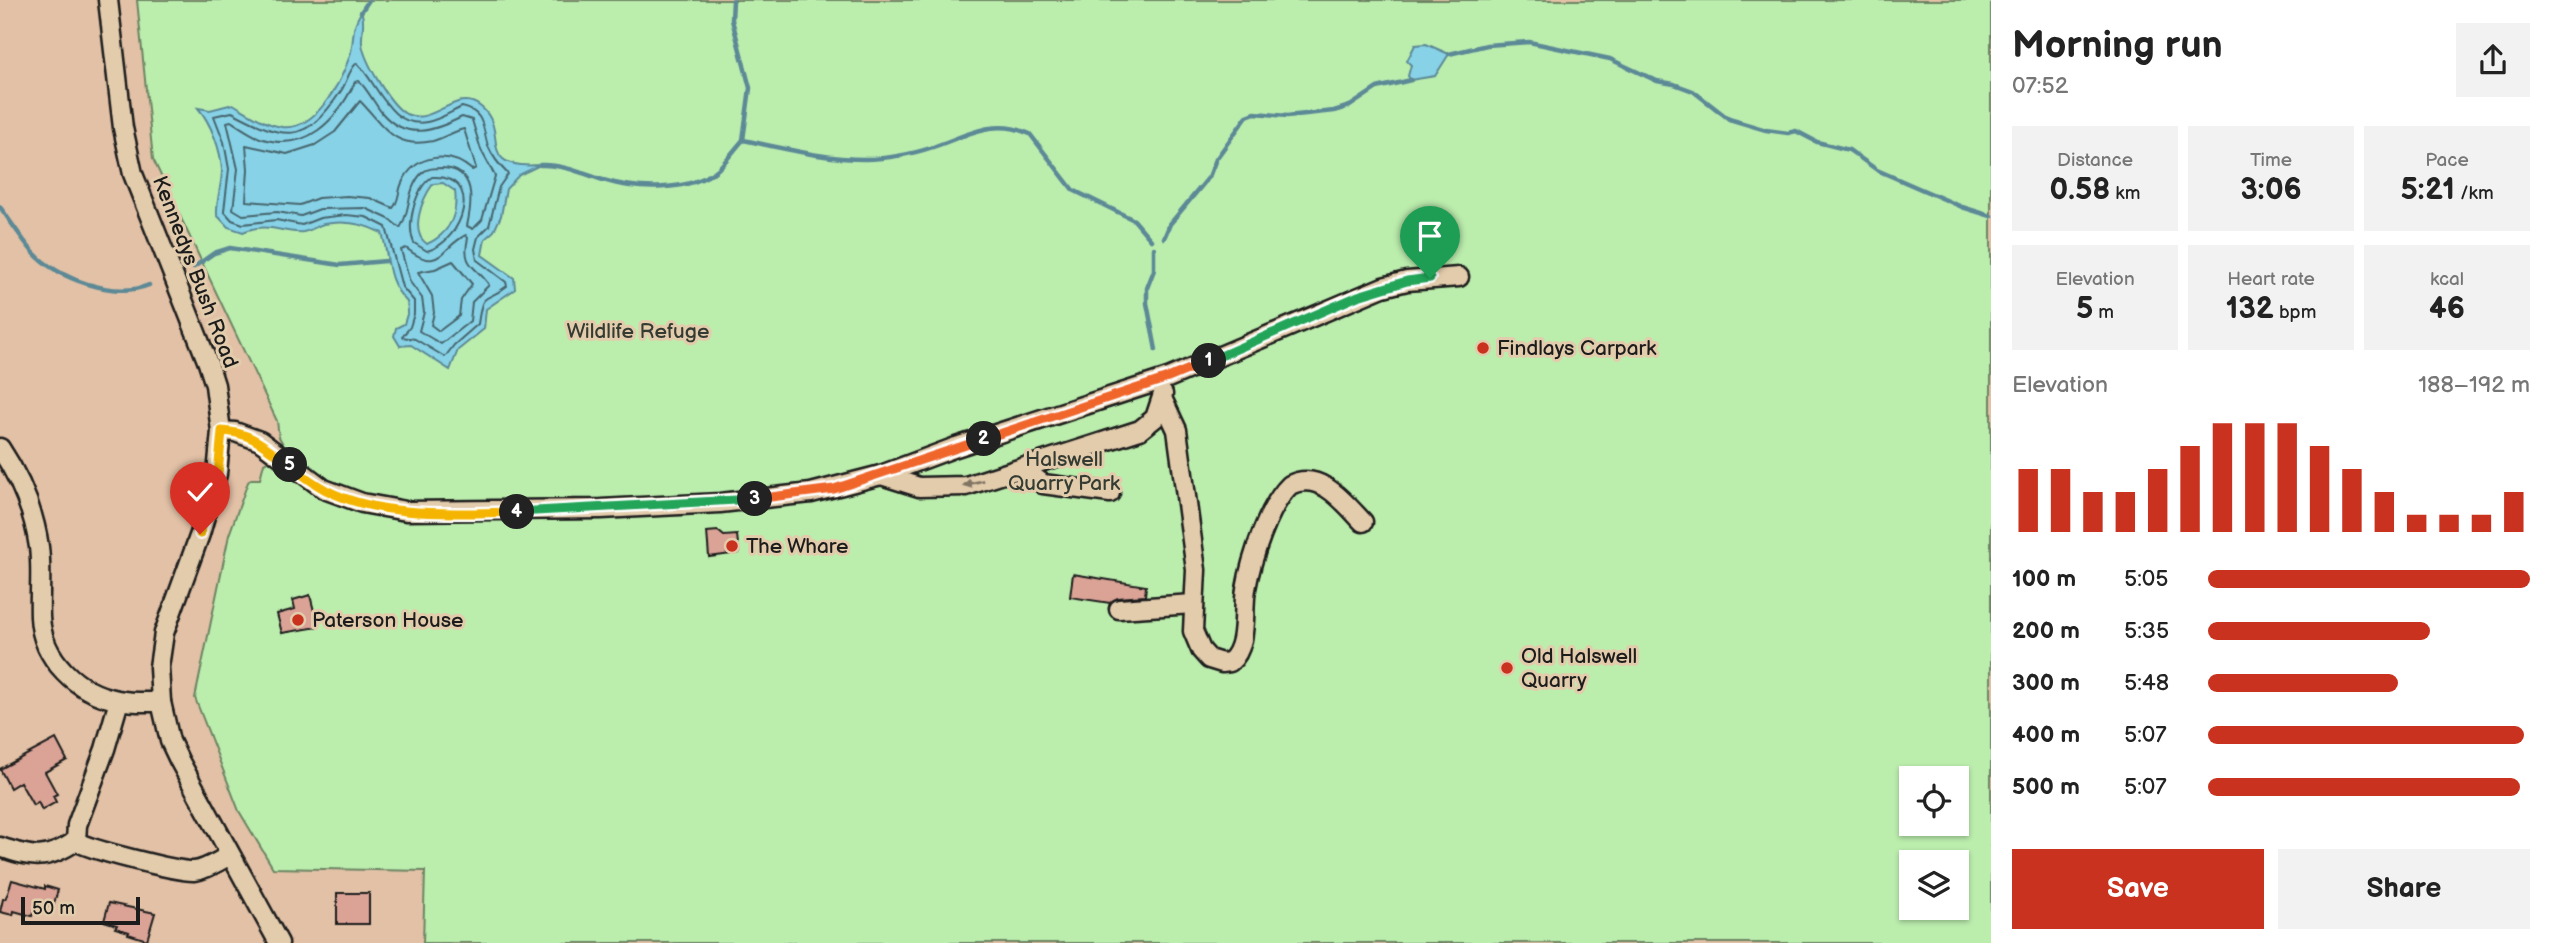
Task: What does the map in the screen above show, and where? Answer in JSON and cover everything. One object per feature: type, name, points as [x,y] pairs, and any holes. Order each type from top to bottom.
[{"type":"street","name":"Kennedys Bush Road","points":[[108,0],[123,128],[132,174],[208,363],[215,385],[222,431],[218,474],[210,502],[164,633],[159,667],[161,702],[170,741],[229,856],[279,943]]},
{"type":"street","points":[[222,431],[260,440],[324,489],[362,503],[406,511],[514,512],[720,503],[823,492],[1168,378],[1383,287],[1407,281],[1460,277]]},
{"type":"street","points":[[881,475],[907,485],[948,488],[966,486],[1140,430],[1155,418],[1168,378]]},
{"type":"street","points":[[1162,398],[1178,439],[1196,570],[1192,624],[1196,641],[1209,659],[1222,663],[1235,657],[1242,636],[1246,589],[1257,551],[1280,497],[1290,485],[1308,480],[1317,482],[1338,496],[1363,522]]},
{"type":"street","points":[[0,448],[20,483],[35,525],[39,550],[40,618],[46,644],[60,668],[72,679],[103,696],[119,701],[161,702]]},
{"type":"street","points":[[1023,469],[1043,484],[1110,493]]},
{"type":"street","points":[[1119,610],[1194,604]]},
{"type":"street","points":[[76,841],[77,825],[105,749],[119,701]]},
{"type":"street","points":[[0,847],[37,857],[51,856],[76,841],[154,864],[191,871],[202,870],[229,856]]},
{"type":"green space","name":"Halswell Quarry Park","points":[[137,0],[1991,0],[1991,943],[423,943],[425,871],[273,868],[239,811],[195,698],[229,535],[248,482],[251,479],[260,479],[264,463],[277,456],[283,444],[279,437],[277,421],[153,159]]},
{"type":"water","points":[[361,12],[362,43],[367,60],[393,102],[406,114],[416,117],[454,103],[472,102],[481,107],[489,117],[500,155],[507,162],[540,165],[519,175],[506,189],[501,216],[494,231],[485,239],[482,255],[514,278],[515,289],[486,309],[484,329],[458,350],[450,370],[411,345],[400,346],[394,336],[396,328],[404,324],[408,311],[407,302],[395,286],[382,233],[347,222],[324,224],[303,232],[261,228],[243,232],[228,227],[217,215],[221,162],[211,129],[198,108],[210,110],[233,104],[275,126],[294,126],[305,122],[324,104],[345,69]],"holes":[[[443,183],[455,191],[455,208],[450,223],[441,235],[427,244],[422,239],[418,224],[429,190],[433,184]]]},
{"type":"water","points":[[1426,44],[1449,54],[1435,76],[1411,80],[1408,76],[1411,65],[1407,61],[1415,45]]},
{"type":"building","name":"The Whare","points":[[718,531],[724,536],[737,535],[739,553],[709,557],[707,532]]},
{"type":"building","points":[[1073,574],[1146,586],[1145,596],[1118,598],[1110,603],[1070,597]]},
{"type":"building","name":"Paterson House","points":[[310,595],[318,627],[282,633],[277,614],[295,609],[293,600]]},
{"type":"building","points":[[56,739],[67,760],[45,772],[57,794],[53,796],[56,802],[42,810],[38,802],[33,805],[20,782],[10,788],[0,769]]},
{"type":"building","points":[[12,880],[58,890],[53,907],[44,905],[43,911],[34,909],[32,916],[14,911],[13,915],[0,912]]},
{"type":"building","points":[[337,893],[369,893],[369,924],[337,924]]},
{"type":"building","points":[[109,903],[155,913],[147,940],[128,934],[129,932],[115,928],[117,925],[104,921]]},
{"type":"waterway","points":[[361,12],[369,0]]},
{"type":"waterway","points":[[733,0],[732,20],[750,88],[743,140],[819,155],[873,159],[917,152],[980,130],[1004,127],[1017,129],[1030,134],[1073,190],[1134,220],[1151,240]]},
{"type":"waterway","points":[[1449,54],[1487,45],[1529,42],[1610,59],[1657,81],[1693,91],[1729,119],[1766,130],[1788,133],[1796,131],[1817,142],[1849,150],[1877,170],[1962,207],[1991,216]]},
{"type":"waterway","points":[[1164,238],[1170,224],[1209,177],[1216,159],[1247,116],[1255,113],[1287,116],[1334,111],[1350,106],[1377,88],[1411,80]]},
{"type":"waterway","points":[[540,165],[564,167],[631,186],[678,186],[706,177],[718,169],[743,140]]},
{"type":"waterway","points":[[0,207],[33,252],[56,271],[104,288],[120,290],[149,285]]},
{"type":"waterway","points":[[194,267],[214,253],[230,248],[340,265],[386,261]]},
{"type":"waterway","points":[[1154,248],[1154,270],[1147,288],[1147,303],[1156,350]]},
{"type":"place","name":"Findlays Carpark","points":[[1483,348]]},
{"type":"place","name":"The Whare","points":[[732,546]]},
{"type":"place","name":"Paterson House","points":[[298,620]]},
{"type":"place","name":"Old Halswell Quarry","points":[[1507,668]]},
{"type":"route","points":[[200,534],[218,474],[222,431],[244,434],[260,440],[277,456],[324,489],[362,503],[406,511],[514,512],[601,509],[720,503],[811,493],[881,475],[956,447],[1168,378],[1358,296],[1407,281],[1430,278]]},
{"type":"park label","name":"Wildlife Refuge","points":[[638,331]]}]
